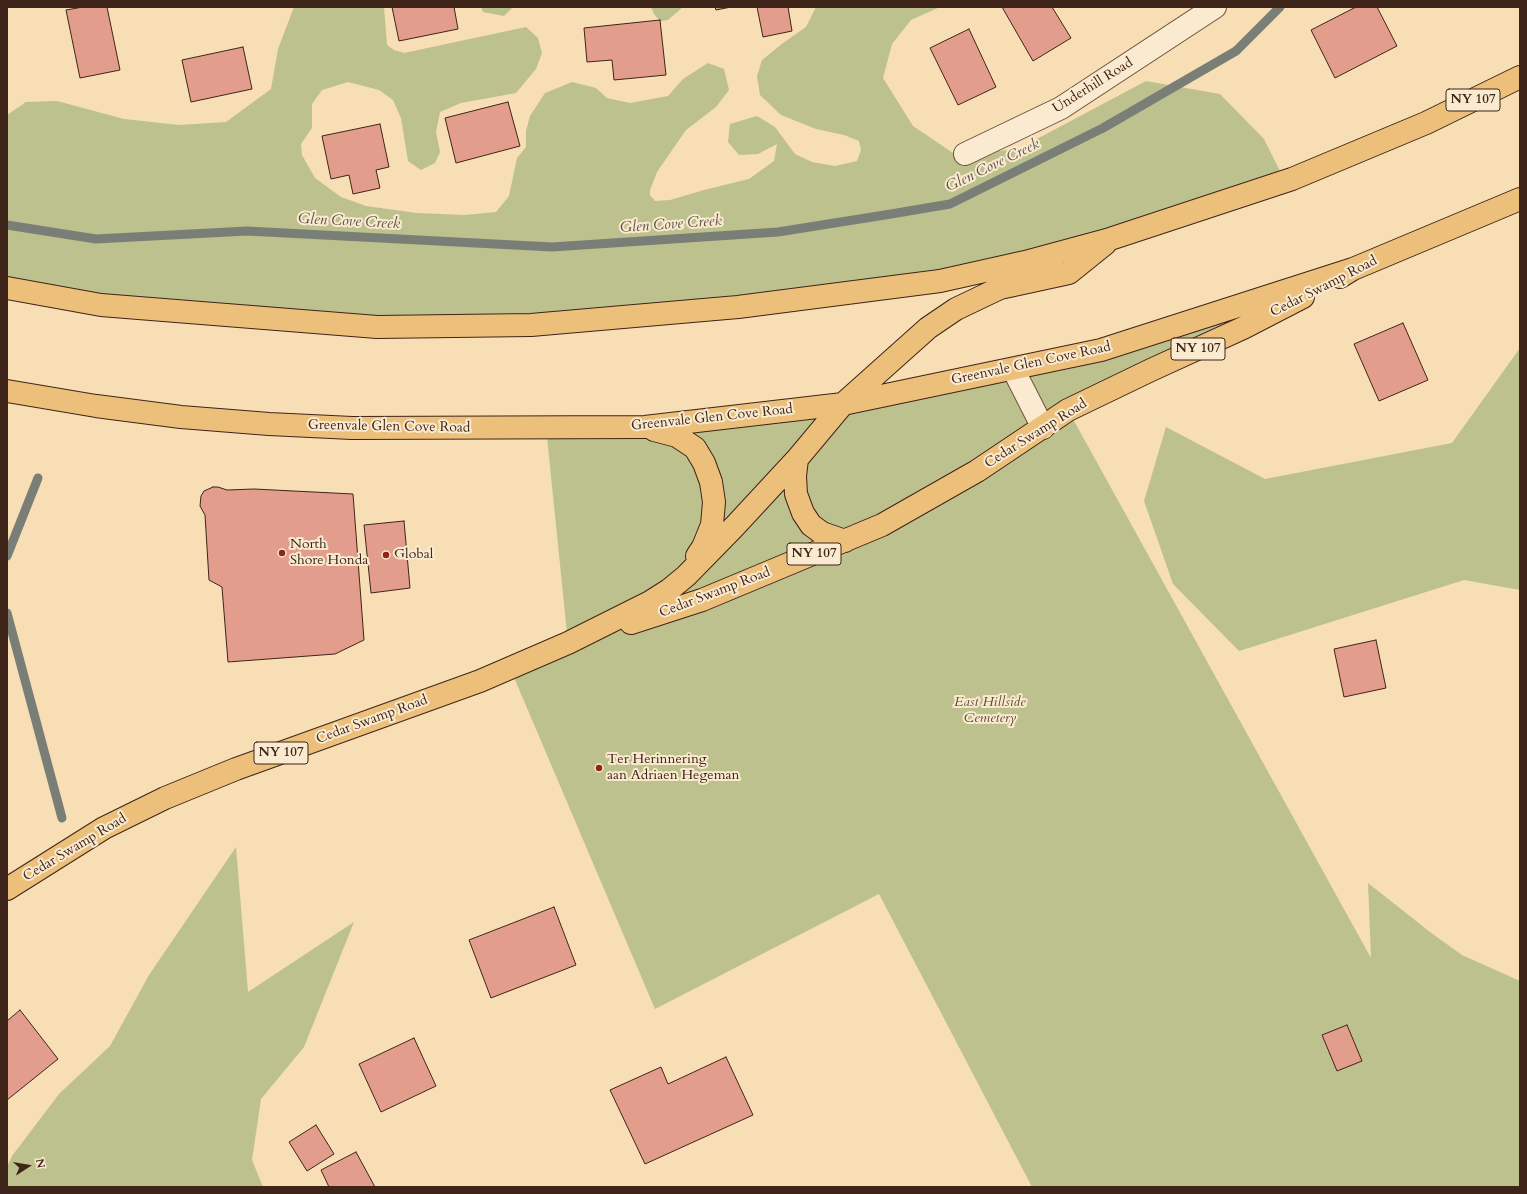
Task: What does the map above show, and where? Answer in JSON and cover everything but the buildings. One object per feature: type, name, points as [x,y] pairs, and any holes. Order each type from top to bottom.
[{"type":"main road","name":"NY 107","points":[[843,404],[928,328],[956,309],[1000,288],[1069,273],[1110,239],[1292,179],[1426,122],[1520,77]]},
{"type":"main road","name":"Cedar Swamp Road","points":[[568,643],[702,600],[882,525],[977,471],[1068,410],[1243,328],[1354,269],[1520,199]]},
{"type":"main road","points":[[7,288],[101,305],[377,327],[531,325],[738,307],[940,281],[1025,262],[1110,239]]},
{"type":"main road","name":"Greenvale Glen Cove Road","points":[[7,392],[181,417],[269,424],[352,428],[645,427],[843,404],[1101,350],[1354,269]]},
{"type":"main road","name":"Cedar Swamp Road","points":[[7,889],[104,828],[165,798],[236,769],[480,681],[568,643],[650,602],[669,590],[686,576],[734,527],[797,459],[843,404]]},
{"type":"main road","points":[[645,427],[677,436],[695,448],[704,463],[711,482],[714,502],[712,525],[703,547],[686,576]]},
{"type":"main road","points":[[797,459],[795,476],[796,494],[811,525],[822,533],[845,541]]},
{"type":"street","name":"Underhill Road","points":[[965,154],[1061,108],[1215,7]]},
{"type":"street","points":[[1013,369],[1043,428]]},
{"type":"green space","points":[[294,7],[384,7],[387,45],[394,50],[404,53],[526,27],[538,38],[542,53],[536,69],[516,93],[461,103],[440,112],[436,132],[440,152],[435,163],[421,170],[408,161],[401,118],[393,100],[379,90],[348,82],[322,90],[312,104],[312,128],[301,144],[302,155],[315,178],[341,197],[366,206],[417,213],[464,215],[496,212],[509,196],[517,158],[526,147],[526,131],[530,116],[545,93],[572,82],[596,88],[607,98],[630,103],[668,96],[683,79],[708,63],[724,69],[729,90],[716,107],[686,130],[657,172],[650,190],[650,195],[655,201],[670,200],[749,179],[774,161],[777,144],[758,154],[739,155],[728,142],[730,124],[757,116],[775,127],[795,154],[812,162],[835,166],[857,161],[861,150],[859,141],[844,135],[816,129],[781,115],[760,95],[757,76],[762,60],[806,27],[816,7],[940,7],[911,20],[892,44],[883,78],[913,126],[956,155],[1018,149],[1146,81],[1220,94],[1264,139],[1288,187],[980,274],[738,307],[377,327],[7,288],[7,115],[26,102],[57,101],[124,119],[179,125],[226,122],[271,89],[278,49]]},
{"type":"green space","points":[[481,7],[513,7],[504,16],[483,12]]},
{"type":"green space","points":[[651,7],[683,7],[668,20],[660,21],[654,14]]},
{"type":"green space","name":"East Hillside Cemetery","points":[[1237,319],[1141,366],[1059,413],[973,470],[877,525],[695,600],[595,634],[702,600],[882,525],[977,471],[1068,410],[1371,958],[1368,883],[1462,955],[1520,981],[1520,1187],[1032,1187],[879,894],[655,1009],[510,668],[568,643],[546,427],[647,431],[853,405],[1104,352]]},
{"type":"green space","points":[[1520,348],[1520,590],[1464,580],[1239,651],[1173,584],[1144,501],[1166,427],[1265,479],[1452,443]]},
{"type":"green space","points":[[236,847],[248,992],[354,922],[304,1047],[261,1099],[252,1160],[263,1187],[7,1187],[7,1167],[12,1156],[59,1094],[110,1046],[149,975]]},
{"type":"waterway","name":"Glen Cove Creek","points":[[7,225],[96,239],[247,231],[552,247],[778,232],[950,204],[1103,128],[1236,51],[1280,7]]},
{"type":"waterway","points":[[7,556],[38,478]]},
{"type":"waterway","points":[[7,613],[62,818]]},
{"type":"place","name":"North Shore Honda","points":[[282,553]]},
{"type":"place","name":"Global","points":[[386,555]]},
{"type":"place","name":"Ter Herinnering aan Adriaen Hegeman","points":[[599,768]]}]
